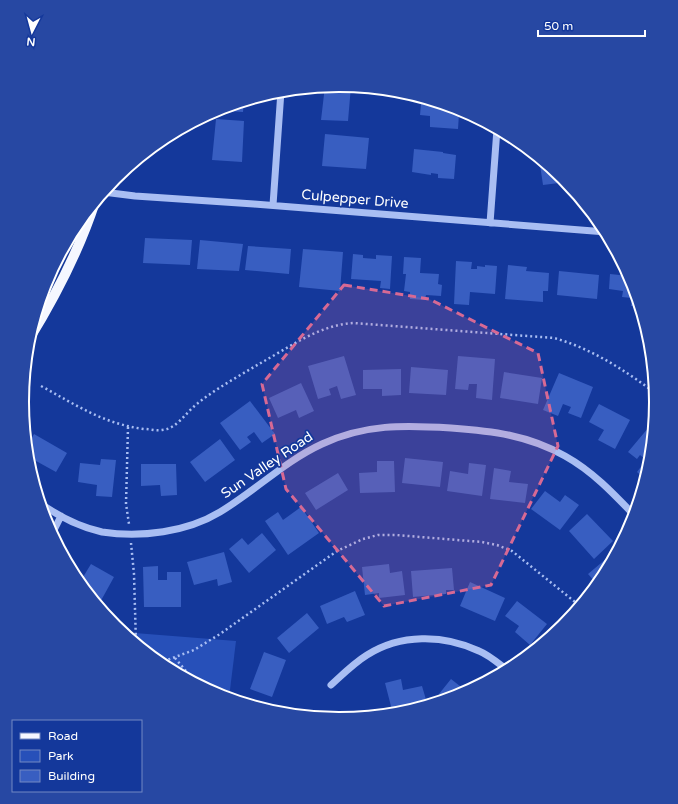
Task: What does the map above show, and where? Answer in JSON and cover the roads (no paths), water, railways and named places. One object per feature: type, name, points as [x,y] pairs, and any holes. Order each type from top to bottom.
[{"type":"main road","points":[[41,317],[66,272],[87,221]]},
{"type":"street","points":[[273,206],[281,98]]},
{"type":"street","points":[[490,223],[497,135]]},
{"type":"street","name":"Culpepper Drive","points":[[111,193],[598,231]]},
{"type":"street","name":"Sun Valley Road","points":[[47,508],[61,516],[90,528],[116,533],[152,533],[182,527],[220,512],[297,458],[323,444],[362,430],[403,425],[505,433],[536,442],[565,456],[593,474],[629,511]]},
{"type":"street","points":[[56,527],[61,516]]},
{"type":"street","points":[[331,684],[366,655],[389,644],[410,639],[434,638],[458,642],[494,659],[502,665]]}]
